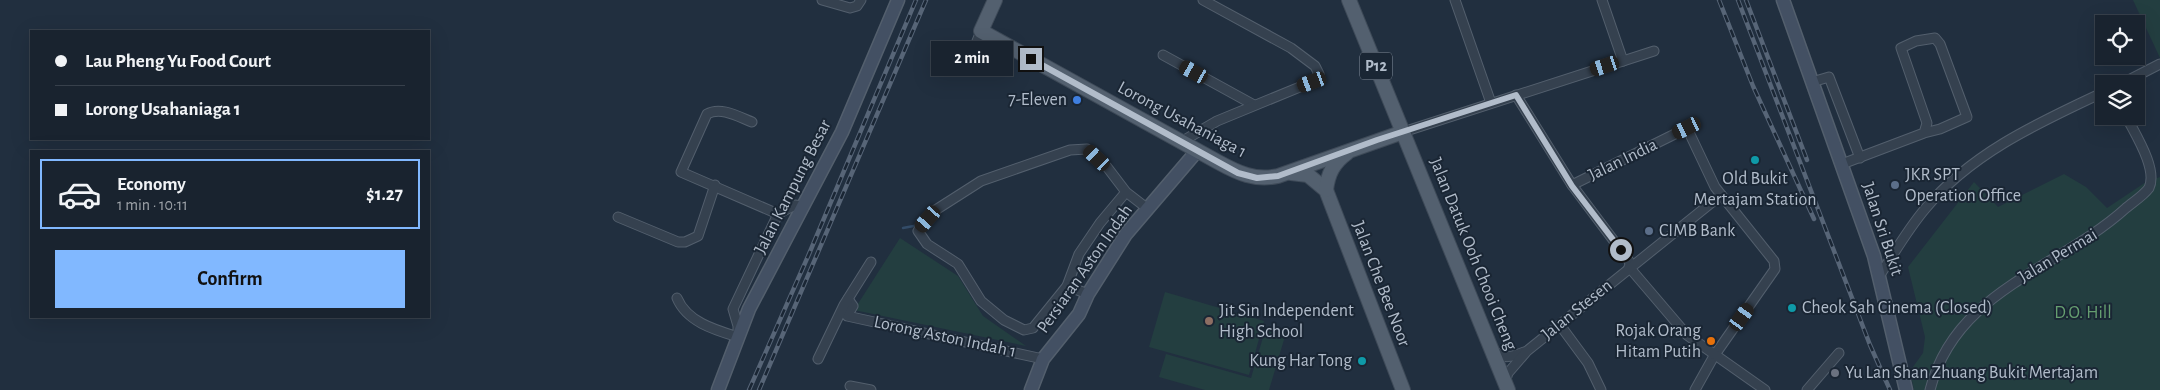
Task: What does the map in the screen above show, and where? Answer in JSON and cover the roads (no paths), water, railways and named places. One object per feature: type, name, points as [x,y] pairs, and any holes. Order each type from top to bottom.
[{"type":"main road","points":[[981,32],[995,0]]},
{"type":"main road","name":"P12","points":[[1349,0],[1403,132]]},
{"type":"main road","name":"Lorong Usahaniaga 1","points":[[981,32],[1181,142],[1247,176],[1268,178],[1403,132]]},
{"type":"main road","name":"Jalan Datuk Ooh Chooi Cheng","points":[[1403,132],[1507,386]]},
{"type":"main road","points":[[1326,190],[1328,177],[1333,167],[1351,150]]},
{"type":"main road","points":[[1288,172],[1308,175],[1314,178],[1326,190]]},
{"type":"main road","name":"Jalan Che Bee Noor","points":[[1326,190],[1403,390]]},
{"type":"street","points":[[822,0],[850,8],[857,6],[861,0]]},
{"type":"street","name":"Jalan Kampung Besar","points":[[718,390],[749,309],[842,132],[898,0]]},
{"type":"street","points":[[1181,142],[1217,121],[1312,82],[1319,74],[1315,66],[1291,48],[1203,0]]},
{"type":"street","points":[[1455,0],[1491,103]]},
{"type":"street","points":[[1602,0],[1623,61]]},
{"type":"street","name":"Jalan Sri Bukit","points":[[1783,0],[1880,275],[1906,390]]},
{"type":"street","points":[[968,64],[981,32]]},
{"type":"street","points":[[1842,164],[1924,133],[1940,130],[1967,118],[1940,44],[1935,38],[1916,41],[1901,48],[1927,123],[1924,133]]},
{"type":"street","points":[[1403,132],[1654,51]]},
{"type":"street","points":[[1163,55],[1254,106]]},
{"type":"street","points":[[2139,75],[2160,64]]},
{"type":"street","name":"Jalan Sri Bukit","points":[[1812,82],[1829,77],[1860,158]]},
{"type":"street","points":[[1516,95],[1572,186],[1631,266],[1687,335],[1714,356],[1765,390]]},
{"type":"street","points":[[1880,275],[1926,208],[1950,183],[2018,134],[2095,96]]},
{"type":"street","points":[[752,122],[721,111],[713,111],[707,114],[681,172],[715,185],[778,214]]},
{"type":"street","name":"Jalan Permai","points":[[1930,390],[1943,357],[1959,331],[1995,295],[2102,229],[2149,188],[2152,179],[2151,171],[2143,149],[2131,125]]},
{"type":"street","name":"Jalan India","points":[[1572,186],[1687,128],[1715,187],[1721,195]]},
{"type":"street","points":[[1126,192],[1100,223],[1079,254],[1067,286],[1032,328],[1024,330],[1004,320],[981,301],[958,264],[927,244],[918,231],[934,211],[980,181],[1070,150],[1087,149],[1107,168],[1126,192],[1148,209]]},
{"type":"street","name":"Persiaran Aston Indah","points":[[1031,390],[1043,359],[1070,328],[1088,294],[1126,234],[1198,151]]},
{"type":"street","points":[[618,217],[678,242],[685,242],[698,236],[715,185]]},
{"type":"street","points":[[1695,390],[1714,356],[1775,269],[1769,254],[1721,195]]},
{"type":"street","name":"Jalan Stesen","points":[[1507,386],[1508,373],[1527,351],[1721,195]]},
{"type":"street","points":[[677,298],[680,304],[703,325],[738,337],[738,326],[734,309],[778,214],[795,205],[803,206]]},
{"type":"street","points":[[818,358],[848,299],[872,262]]},
{"type":"street","points":[[1067,286],[1088,294]]},
{"type":"street","name":"Lorong Aston Indah 1","points":[[848,299],[853,306],[847,316],[1043,359]]},
{"type":"street","points":[[1560,324],[1588,363],[1601,390]]},
{"type":"street","name":"Jalan Stesen","points":[[1491,347],[1498,355],[1504,357],[1515,356],[1527,351]]},
{"type":"street","points":[[1807,390],[1839,353]]},
{"type":"street","points":[[850,386],[870,390]]},
{"type":"waterway","points":[[903,228],[919,225]]},
{"type":"railway","points":[[749,390],[809,254],[916,0]]},
{"type":"railway","points":[[759,390],[926,0]]},
{"type":"railway","points":[[1719,0],[1753,86],[1814,219]]},
{"type":"railway","points":[[1738,0],[1870,345],[1890,390]]},
{"type":"railway","points":[[1746,0],[1807,160]]},
{"type":"place","name":"7-Eleven","points":[[1077,100]]},
{"type":"place","name":"Old Bukit Mertajam Station","points":[[1755,160]]},
{"type":"place","name":"JKR SPT Operation Office","points":[[1895,185]]},
{"type":"place","name":"CIMB Bank","points":[[1649,231]]},
{"type":"place","name":"Cheok Sah Cinema (Closed)","points":[[1792,308]]},
{"type":"place","name":"Jit Sin Independent High School","points":[[1209,321]]},
{"type":"place","name":"Rojak Orang Hitam Putih","points":[[1711,341]]},
{"type":"place","name":"Kung Har Tong","points":[[1362,361]]},
{"type":"place","name":"Yu Lan Shan Zhuang Bukit Mertajam","points":[[1835,373]]},
{"type":"park label","name":"D.O. Hill","points":[[2083,313]]}]
